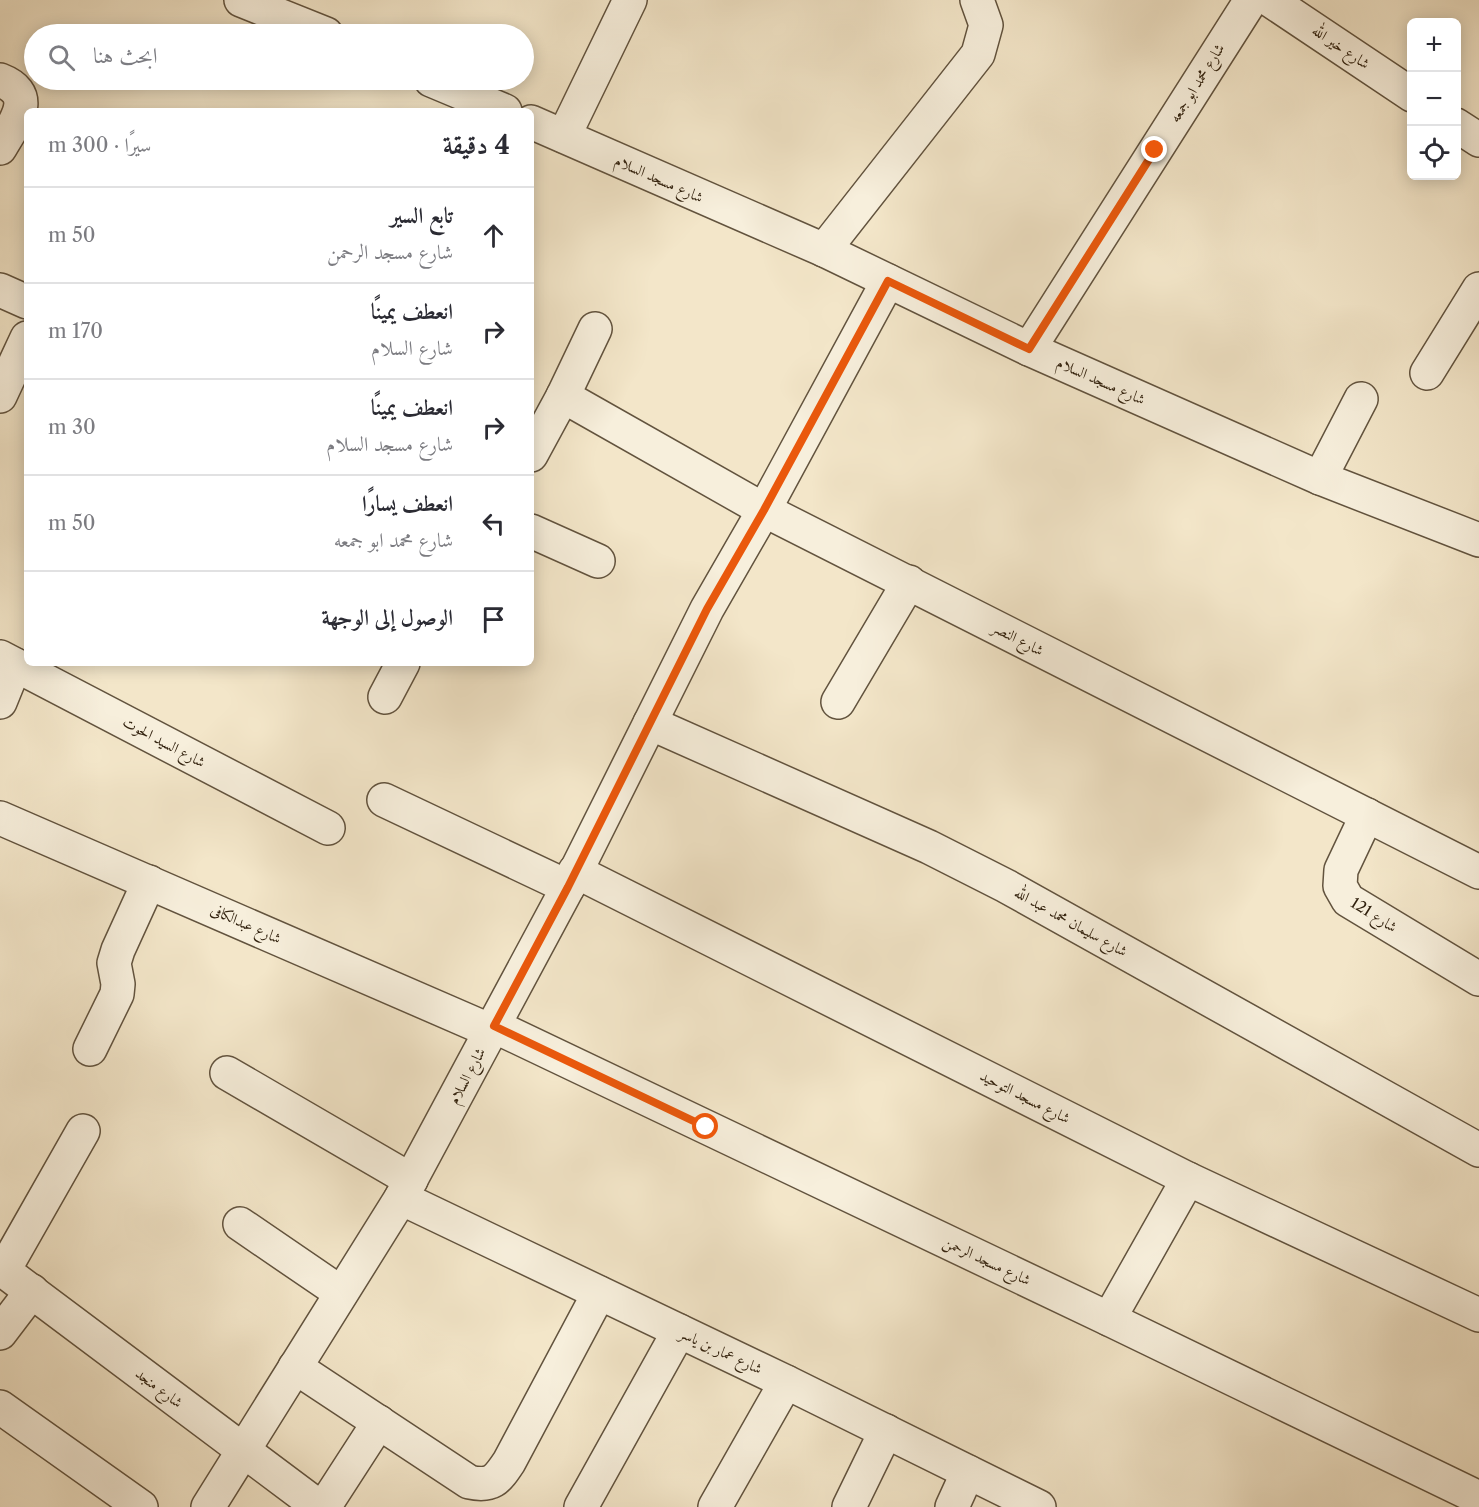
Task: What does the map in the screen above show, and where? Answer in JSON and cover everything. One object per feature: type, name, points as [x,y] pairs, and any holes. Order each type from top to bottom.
[{"type":"street","points":[[242,0],[279,7],[309,24]]},
{"type":"street","points":[[564,136],[630,0]]},
{"type":"street","points":[[824,250],[978,54],[986,26],[977,0]]},
{"type":"street","name":"شارع محمد ابو جمعه","points":[[1029,349],[1251,0]]},
{"type":"street","name":"شارع خير الله","points":[[1270,0],[1407,92]]},
{"type":"street","points":[[0,80],[15,87],[21,95],[19,115],[0,148]]},
{"type":"street","points":[[455,90],[498,108]]},
{"type":"street","name":"شارع مسجد السلام","points":[[534,123],[824,250],[1029,349],[1320,478],[1479,540]]},
{"type":"street","points":[[1458,126],[1479,140]]},
{"type":"street","name":"شارع السلام","points":[[208,1507],[406,1189],[571,879],[707,609],[764,510],[888,281]]},
{"type":"street","points":[[1427,373],[1479,289]]},
{"type":"street","points":[[0,290],[24,301]]},
{"type":"street","points":[[534,449],[595,329]]},
{"type":"street","points":[[0,396],[24,344]]},
{"type":"street","name":"شارع النصر","points":[[563,396],[764,510],[1367,815],[1477,868]]},
{"type":"street","points":[[1320,478],[1361,399]]},
{"type":"street","points":[[534,532],[598,561]]},
{"type":"street","points":[[838,702],[909,582]]},
{"type":"street","points":[[0,702],[8,661]]},
{"type":"street","name":"شارع السيد الحوت","points":[[8,661],[328,828]]},
{"type":"street","points":[[385,697],[401,666]]},
{"type":"street","name":"شارع سليمان محمد عبد الله","points":[[650,723],[929,847],[1006,886],[1479,1150]]},
{"type":"street","name":"شارع مسجد التوحيد","points":[[384,800],[571,879],[1188,1179],[1479,1315]]},
{"type":"street","name":"شارع 121","points":[[1367,815],[1341,870],[1340,886],[1348,900],[1479,979]]},
{"type":"street","name":"شارع عبدالكافى","points":[[0,818],[493,1029]]},
{"type":"street","points":[[90,1049],[117,994],[118,984],[114,963],[149,882]]},
{"type":"street","name":"شارع مسجد الرحمن","points":[[493,1029],[1109,1319],[1479,1498]]},
{"type":"street","name":"شارع عمار بن ياسر","points":[[227,1073],[406,1189],[600,1293],[1039,1507]]},
{"type":"street","points":[[2,1269],[83,1131]]},
{"type":"street","points":[[1109,1319],[1188,1179]]},
{"type":"street","points":[[240,1224],[341,1293]]},
{"type":"street","name":"شارع منجد","points":[[2,1269],[319,1507]]},
{"type":"street","points":[[0,1333],[32,1291]]},
{"type":"street","points":[[295,1367],[469,1482],[482,1485],[494,1482],[509,1462],[600,1293]]},
{"type":"street","points":[[581,1507],[680,1331]]},
{"type":"street","points":[[715,1507],[786,1382]]},
{"type":"street","points":[[0,1407],[141,1507]]},
{"type":"street","points":[[324,1507],[379,1422]]},
{"type":"street","points":[[849,1507],[886,1431]]},
{"type":"street","points":[[952,1507],[968,1472]]},
{"type":"route","points":[[706,1127],[494,1026],[568,887],[707,609],[764,510],[888,281],[1029,349],[1155,150]]}]
